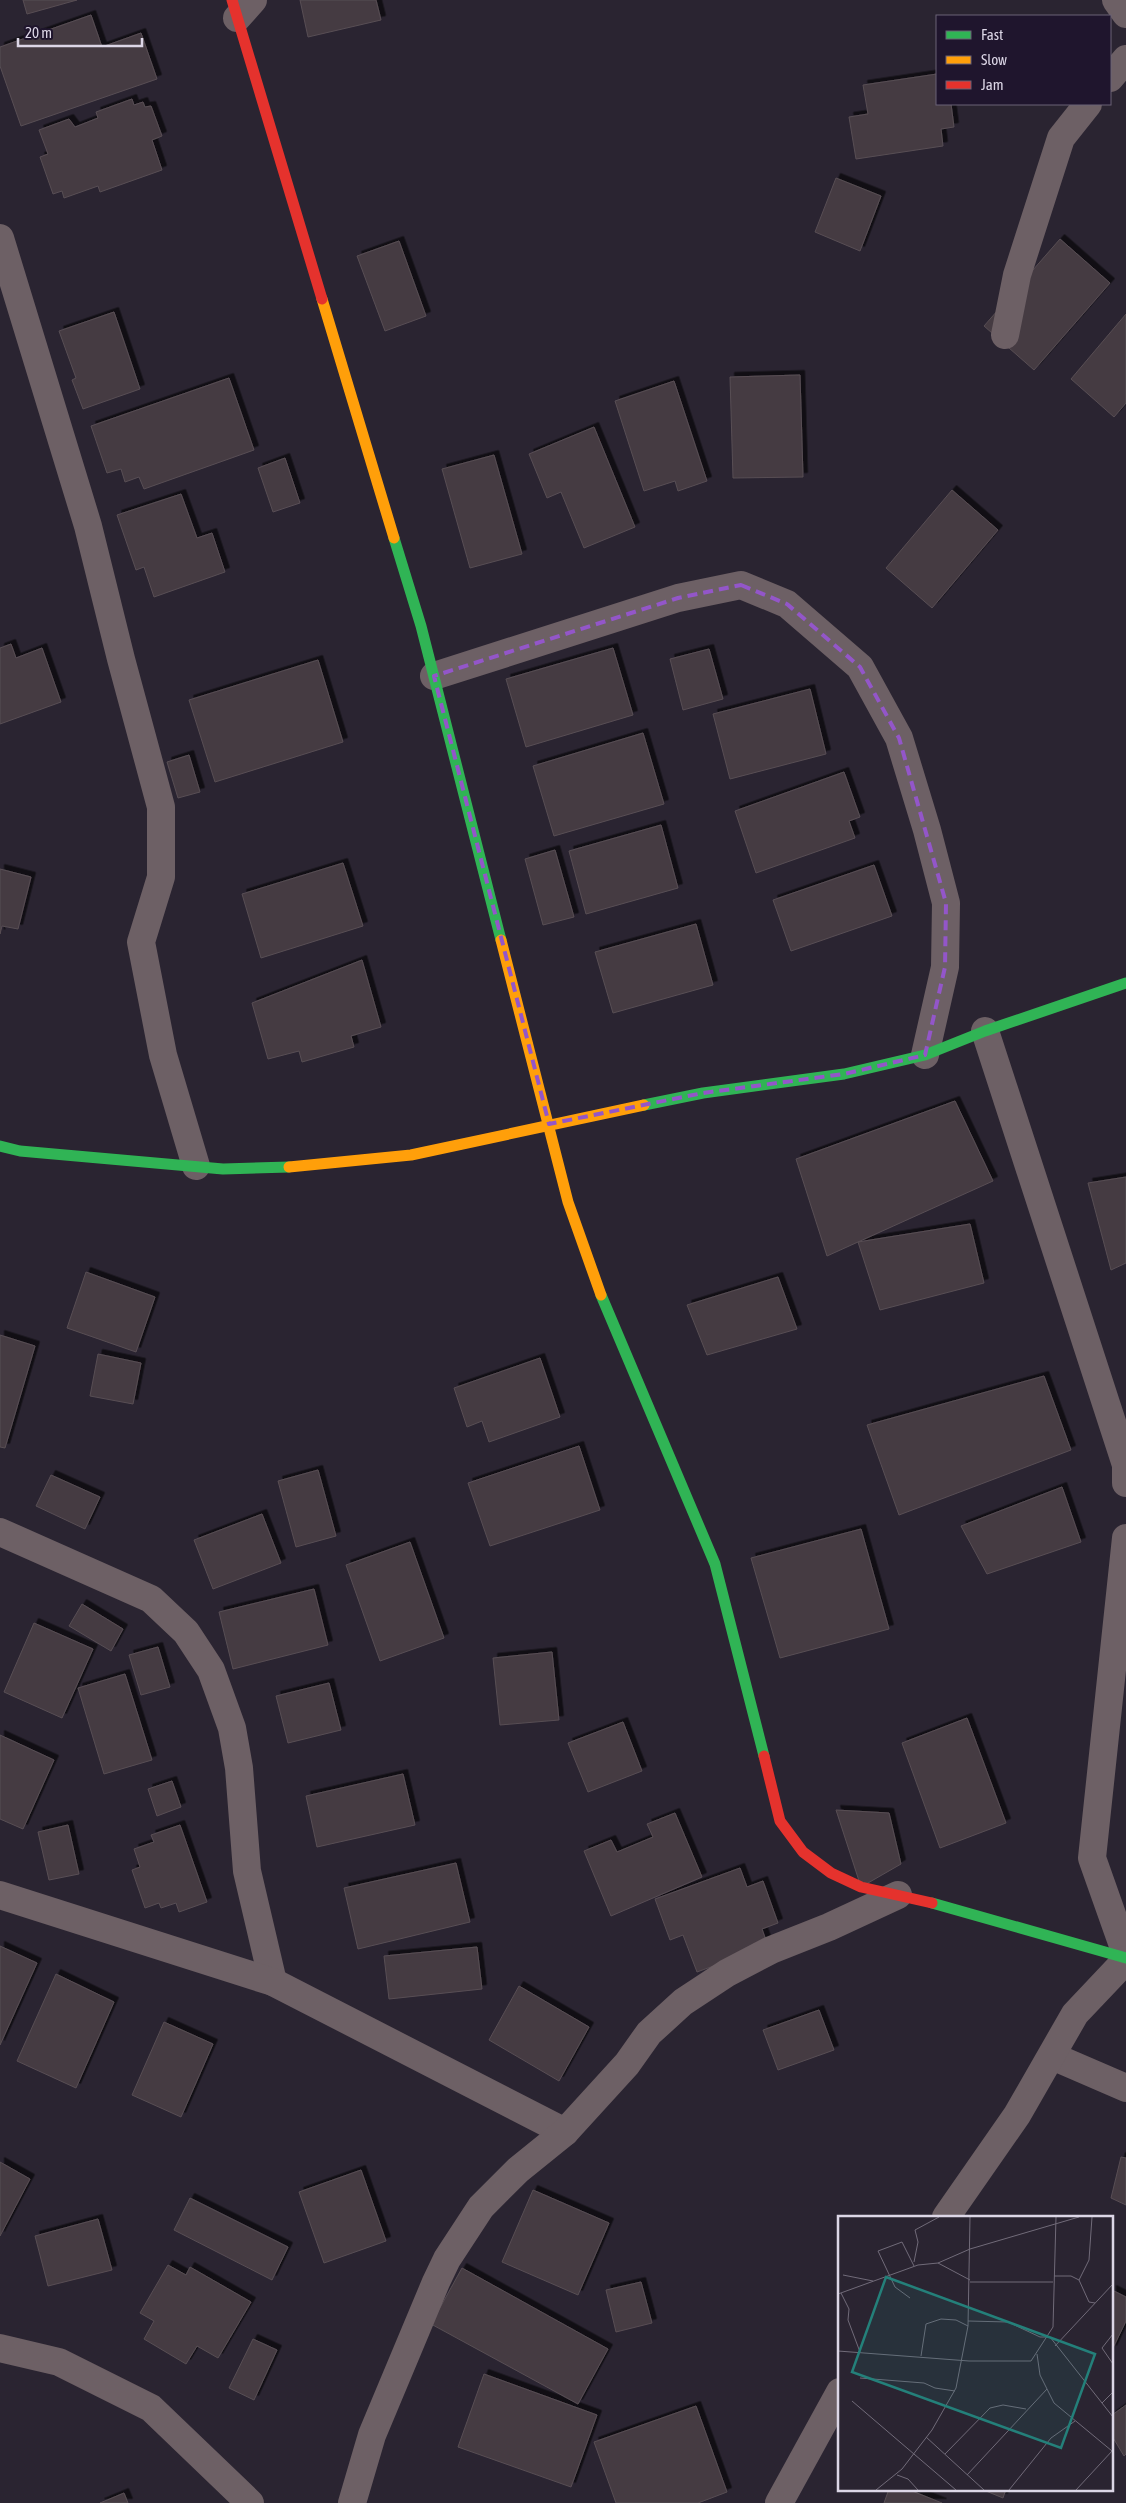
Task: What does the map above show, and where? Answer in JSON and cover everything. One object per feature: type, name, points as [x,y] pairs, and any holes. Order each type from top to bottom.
[{"type":"street","points":[[1116,0],[1126,14]]},
{"type":"street","points":[[241,6],[421,626],[550,1124],[568,1202],[597,1286],[620,1335],[715,1564],[780,1821],[803,1852],[831,1873],[862,1887],[960,1909],[1126,1959],[1075,2014],[1017,2115],[947,2216]]},
{"type":"street","points":[[1111,77],[1126,59]]},
{"type":"street","points":[[1005,335],[1017,275],[1061,138],[1087,105]]},
{"type":"street","points":[[0,238],[88,526],[121,659],[161,807],[161,877],[141,942],[163,1055],[196,1166]]},
{"type":"street","points":[[434,676],[678,598],[741,585],[787,604],[860,668],[899,738],[902,747],[927,830],[946,903],[945,966],[925,1055]]},
{"type":"street","points":[[0,1146],[20,1151],[223,1169],[304,1166],[411,1155],[703,1093],[844,1074],[925,1055],[985,1031],[1126,983]]},
{"type":"street","points":[[985,1031],[1126,1465],[1126,1483]]},
{"type":"street","points":[[0,1532],[151,1599],[186,1632],[211,1670],[232,1728],[239,1768],[247,1871],[273,1982]]},
{"type":"street","points":[[1126,1538],[1092,1858],[1126,1954]]},
{"type":"street","points":[[352,2503],[372,2435],[447,2259],[481,2208],[518,2170],[565,2132],[627,2064],[649,2033],[683,2002],[727,1973],[771,1950],[829,1927],[898,1895]]},
{"type":"street","points":[[0,1896],[273,1982],[565,2132]]},
{"type":"street","points":[[1052,2056],[1126,2088]]},
{"type":"street","points":[[0,2348],[59,2362],[151,2408],[250,2503]]},
{"type":"street","points":[[779,2503],[838,2396]]},
{"type":"highlighted area","points":[[741,585],[787,604],[860,667],[899,738],[946,903],[945,967],[925,1055],[844,1074],[703,1093],[549,1124],[434,676],[678,598]]},
{"type":"building","points":[[23,0],[77,0],[27,14]]},
{"type":"building","points":[[300,0],[376,0],[381,20],[308,37]]},
{"type":"building","points":[[91,15],[102,47],[141,33],[157,79],[21,126],[0,66],[0,47]]},
{"type":"building","points":[[936,74],[936,105],[951,105],[954,127],[941,129],[943,146],[856,159],[849,117],[868,114],[863,85]]},
{"type":"building","points":[[132,99],[134,105],[143,102],[145,107],[151,106],[162,136],[152,140],[162,170],[100,192],[98,186],[64,198],[62,191],[53,194],[40,157],[48,154],[39,130],[69,119],[75,127],[98,118],[96,112]]},
{"type":"building","points":[[836,178],[881,196],[860,251],[815,232]]},
{"type":"building","points":[[1060,239],[1110,283],[1034,370],[984,326]]},
{"type":"building","points":[[399,241],[426,316],[385,331],[357,256]]},
{"type":"building","points":[[114,312],[140,389],[83,409],[72,380],[76,378],[59,331]]},
{"type":"building","points":[[1126,314],[1126,403],[1114,417],[1071,379]]},
{"type":"building","points":[[800,375],[803,477],[733,478],[730,377]]},
{"type":"building","points":[[229,378],[254,450],[144,489],[139,477],[125,482],[121,469],[107,473],[91,426]]},
{"type":"building","points":[[674,381],[707,481],[678,491],[675,481],[644,491],[615,401]]},
{"type":"building","points":[[594,427],[635,527],[584,548],[561,492],[547,498],[529,454]]},
{"type":"building","points":[[494,455],[522,554],[470,568],[442,469]]},
{"type":"building","points":[[285,458],[300,503],[273,512],[258,468]]},
{"type":"building","points":[[952,490],[998,530],[932,608],[886,568]]},
{"type":"building","points":[[181,494],[197,538],[212,533],[225,572],[154,597],[144,567],[136,570],[117,515]]},
{"type":"building","points":[[11,644],[16,658],[42,648],[61,702],[0,724],[0,648]]},
{"type":"building","points":[[613,648],[633,715],[526,747],[506,679]]},
{"type":"building","points":[[709,649],[723,699],[683,710],[670,659]]},
{"type":"building","points":[[318,660],[343,742],[215,782],[189,700]]},
{"type":"building","points":[[810,689],[826,754],[730,779],[713,714]]},
{"type":"building","points":[[643,733],[664,804],[554,836],[533,766]]},
{"type":"building","points":[[189,755],[200,792],[178,798],[167,762]]},
{"type":"building","points":[[844,772],[860,817],[849,821],[855,838],[756,873],[735,811]]},
{"type":"building","points":[[661,825],[678,888],[586,914],[569,851]]},
{"type":"building","points":[[555,850],[574,917],[543,925],[525,859]]},
{"type":"building","points":[[343,863],[363,926],[261,958],[242,894]]},
{"type":"building","points":[[874,865],[892,916],[791,951],[773,900]]},
{"type":"building","points":[[0,869],[31,877],[18,929],[2,926],[0,934]]},
{"type":"building","points":[[696,924],[713,985],[613,1013],[595,952]]},
{"type":"building","points":[[362,960],[381,1027],[351,1036],[354,1047],[302,1062],[299,1051],[268,1059],[252,1003]]},
{"type":"building","points":[[955,1101],[993,1181],[827,1256],[796,1159]]},
{"type":"building","points":[[1126,1177],[1126,1263],[1111,1270],[1088,1183]]},
{"type":"building","points":[[970,1224],[984,1283],[880,1310],[858,1242]]},
{"type":"building","points":[[86,1272],[155,1297],[136,1352],[67,1328]]},
{"type":"building","points":[[778,1277],[797,1329],[707,1355],[687,1305]]},
{"type":"building","points":[[0,1335],[35,1346],[5,1448],[0,1447]]},
{"type":"building","points":[[98,1354],[141,1363],[133,1404],[90,1396]]},
{"type":"building","points":[[540,1358],[560,1417],[489,1442],[482,1421],[467,1427],[454,1388]]},
{"type":"building","points":[[1044,1376],[1071,1450],[899,1515],[867,1425]]},
{"type":"building","points":[[579,1446],[600,1510],[490,1546],[468,1483]]},
{"type":"building","points":[[318,1470],[336,1536],[296,1547],[278,1481]]},
{"type":"building","points":[[51,1475],[100,1497],[85,1529],[36,1506]]},
{"type":"building","points":[[1062,1487],[1081,1542],[987,1574],[961,1526]]},
{"type":"building","points":[[262,1514],[281,1563],[213,1589],[194,1540]]},
{"type":"building","points":[[861,1529],[889,1629],[780,1658],[751,1558]]},
{"type":"building","points":[[410,1542],[444,1638],[380,1661],[346,1565]]},
{"type":"building","points":[[314,1589],[328,1645],[233,1669],[219,1612]]},
{"type":"building","points":[[82,1604],[123,1629],[111,1651],[69,1626]]},
{"type":"building","points":[[34,1623],[93,1649],[62,1718],[4,1692]]},
{"type":"building","points":[[158,1647],[170,1687],[141,1695],[129,1655]]},
{"type":"building","points":[[552,1652],[559,1720],[500,1725],[493,1658]]},
{"type":"building","points":[[125,1674],[152,1760],[104,1774],[78,1688]]},
{"type":"building","points":[[329,1683],[341,1730],[288,1743],[276,1696]]},
{"type":"building","points":[[967,1718],[1006,1823],[940,1848],[902,1743]]},
{"type":"building","points":[[623,1722],[642,1771],[588,1792],[568,1743]]},
{"type":"building","points":[[0,1735],[54,1760],[23,1829],[0,1819]]},
{"type":"building","points":[[403,1774],[415,1825],[317,1847],[306,1796]]},
{"type":"building","points":[[172,1781],[181,1807],[157,1816],[148,1789]]},
{"type":"building","points":[[836,1810],[889,1813],[901,1864],[861,1887]]},
{"type":"building","points":[[675,1813],[702,1877],[611,1916],[584,1851],[611,1840],[617,1852],[653,1837],[647,1824]]},
{"type":"building","points":[[68,1825],[79,1874],[49,1880],[38,1832]]},
{"type":"building","points":[[180,1825],[207,1902],[179,1912],[176,1903],[161,1908],[159,1903],[145,1908],[132,1870],[140,1867],[134,1849],[154,1842],[151,1835]]},
{"type":"building","points":[[456,1863],[470,1922],[358,1949],[344,1888]]},
{"type":"building","points":[[740,1868],[747,1887],[763,1881],[778,1923],[762,1929],[768,1946],[697,1972],[683,1935],[670,1940],[655,1899]]},
{"type":"building","points":[[0,1946],[37,1963],[0,2045]]},
{"type":"building","points":[[477,1947],[482,1989],[389,1999],[384,1956]]},
{"type":"building","points":[[56,1974],[114,2002],[76,2088],[17,2061]]},
{"type":"building","points":[[519,1986],[589,2027],[559,2081],[489,2040]]},
{"type":"building","points":[[819,2010],[834,2050],[778,2070],[763,2030]]},
{"type":"building","points":[[164,2022],[213,2044],[181,2117],[132,2095]]},
{"type":"building","points":[[1121,2157],[1126,2158],[1126,2205],[1111,2198]]},
{"type":"building","points":[[0,2162],[30,2179],[0,2236]]},
{"type":"building","points":[[361,2170],[386,2241],[324,2263],[299,2192]]},
{"type":"building","points":[[533,2190],[609,2223],[578,2295],[502,2262]]},
{"type":"building","points":[[190,2198],[288,2247],[272,2280],[174,2230]]},
{"type":"building","points":[[98,2219],[112,2270],[48,2286],[35,2236]]},
{"type":"building","points":[[168,2265],[186,2275],[190,2267],[251,2302],[218,2358],[197,2346],[186,2364],[144,2339],[154,2321],[140,2313]]},
{"type":"building","points":[[462,2268],[608,2349],[578,2404],[431,2324]]},
{"type":"building","points":[[641,2282],[652,2323],[616,2332],[606,2290]]},
{"type":"building","points":[[1114,2291],[1126,2297],[1126,2321],[1114,2346]]},
{"type":"building","points":[[253,2339],[277,2350],[254,2400],[229,2388]]},
{"type":"building","points":[[484,2374],[597,2415],[571,2487],[458,2447]]},
{"type":"building","points":[[1126,2405],[1126,2454],[1124,2456],[1114,2439],[1114,2414]]},
{"type":"building","points":[[696,2406],[727,2492],[698,2503],[616,2503],[594,2442]]},
{"type":"building","points":[[889,2490],[910,2490],[942,2503],[884,2503]]},
{"type":"building","points":[[983,2490],[1006,2490],[1003,2498]]},
{"type":"building","points":[[124,2493],[128,2503],[100,2503]]},
{"type":"traffic: fast","points":[[394,538],[421,626],[501,940]]},
{"type":"traffic: fast","points":[[644,1105],[703,1093],[844,1074],[925,1055],[985,1031],[1126,983]]},
{"type":"traffic: fast","points":[[0,1146],[20,1151],[223,1169],[289,1167]]},
{"type":"traffic: fast","points":[[601,1295],[715,1564],[764,1756]]},
{"type":"traffic: fast","points":[[932,1903],[1126,1958]]},
{"type":"traffic: slow","points":[[322,299],[394,538]]},
{"type":"traffic: slow","points":[[501,940],[568,1202],[601,1295]]},
{"type":"traffic: slow","points":[[289,1167],[411,1155],[644,1105]]},
{"type":"traffic: jam","points":[[232,0],[322,299]]},
{"type":"traffic: jam","points":[[764,1756],[780,1821],[803,1852],[831,1873],[861,1887],[932,1903]]}]
